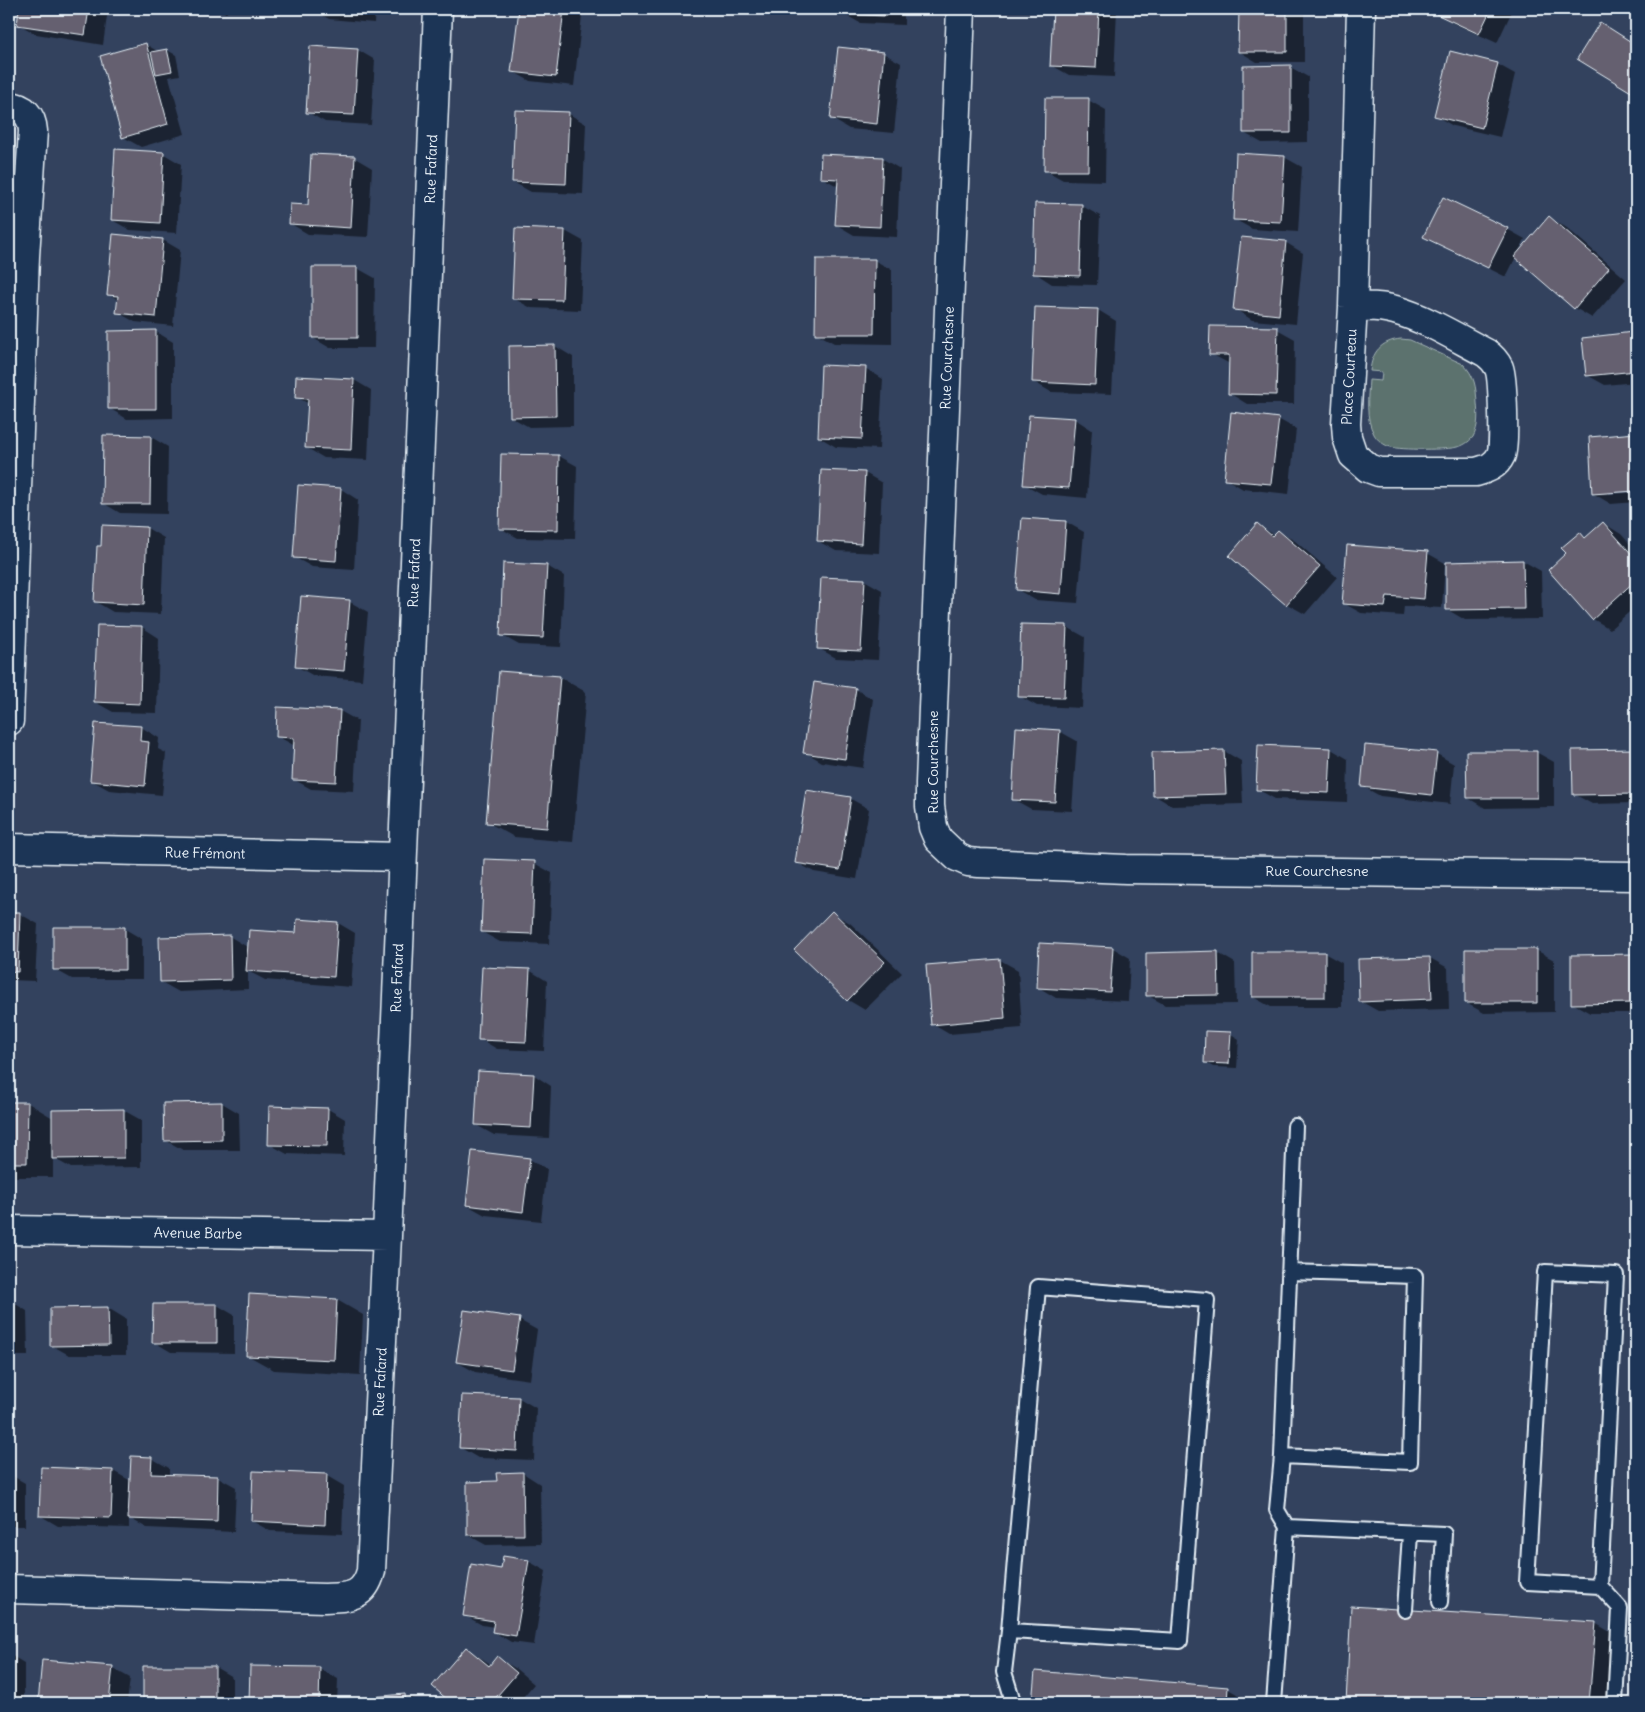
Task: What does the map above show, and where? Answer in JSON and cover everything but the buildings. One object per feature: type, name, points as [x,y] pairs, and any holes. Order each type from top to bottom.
[{"type":"street","name":"Rue Fafard","points":[[9,1589],[325,1598],[354,1595],[360,1591],[369,1579],[371,1571],[387,1236],[438,9]]},
{"type":"street","name":"Rue Courchesne","points":[[961,9],[930,783],[930,806],[933,827],[938,839],[957,857],[968,862],[998,865],[1126,869],[1636,876]]},
{"type":"street","name":"Place Courteau","points":[[1353,307],[1375,307],[1395,310],[1445,332],[1492,358],[1500,370],[1503,438],[1501,454],[1491,467],[1476,472],[1380,472],[1368,468],[1353,454],[1347,437],[1346,424],[1353,307],[1361,9]]},
{"type":"street","points":[[9,106],[26,112],[33,124],[17,247],[9,721]]},
{"type":"street","name":"Rue Frémont","points":[[9,848],[402,856]]},
{"type":"street","name":"Avenue Barbe","points":[[9,1230],[387,1236]]},
{"type":"lane","points":[[1274,1703],[1287,1527],[1277,1510],[1282,1456],[1295,1126]]},
{"type":"lane","points":[[1282,1456],[1410,1462],[1415,1276],[1289,1272]]},
{"type":"lane","points":[[1600,1586],[1616,1275],[1545,1272],[1527,1582],[1600,1586],[1620,1608],[1615,1703]]},
{"type":"lane","points":[[1009,1631],[1180,1642],[1207,1300],[1038,1287],[1004,1672],[1012,1698],[1011,1703]]},
{"type":"lane","points":[[1287,1527],[1410,1534],[1444,1534],[1440,1602]]},
{"type":"lane","points":[[1405,1610],[1410,1534]]},
{"type":"green space","points":[[1401,339],[1410,340],[1463,364],[1470,373],[1475,387],[1478,420],[1473,437],[1466,444],[1444,449],[1404,449],[1386,445],[1375,436],[1368,414],[1369,380],[1381,381],[1382,372],[1370,371],[1371,364],[1375,353],[1383,345]]}]
